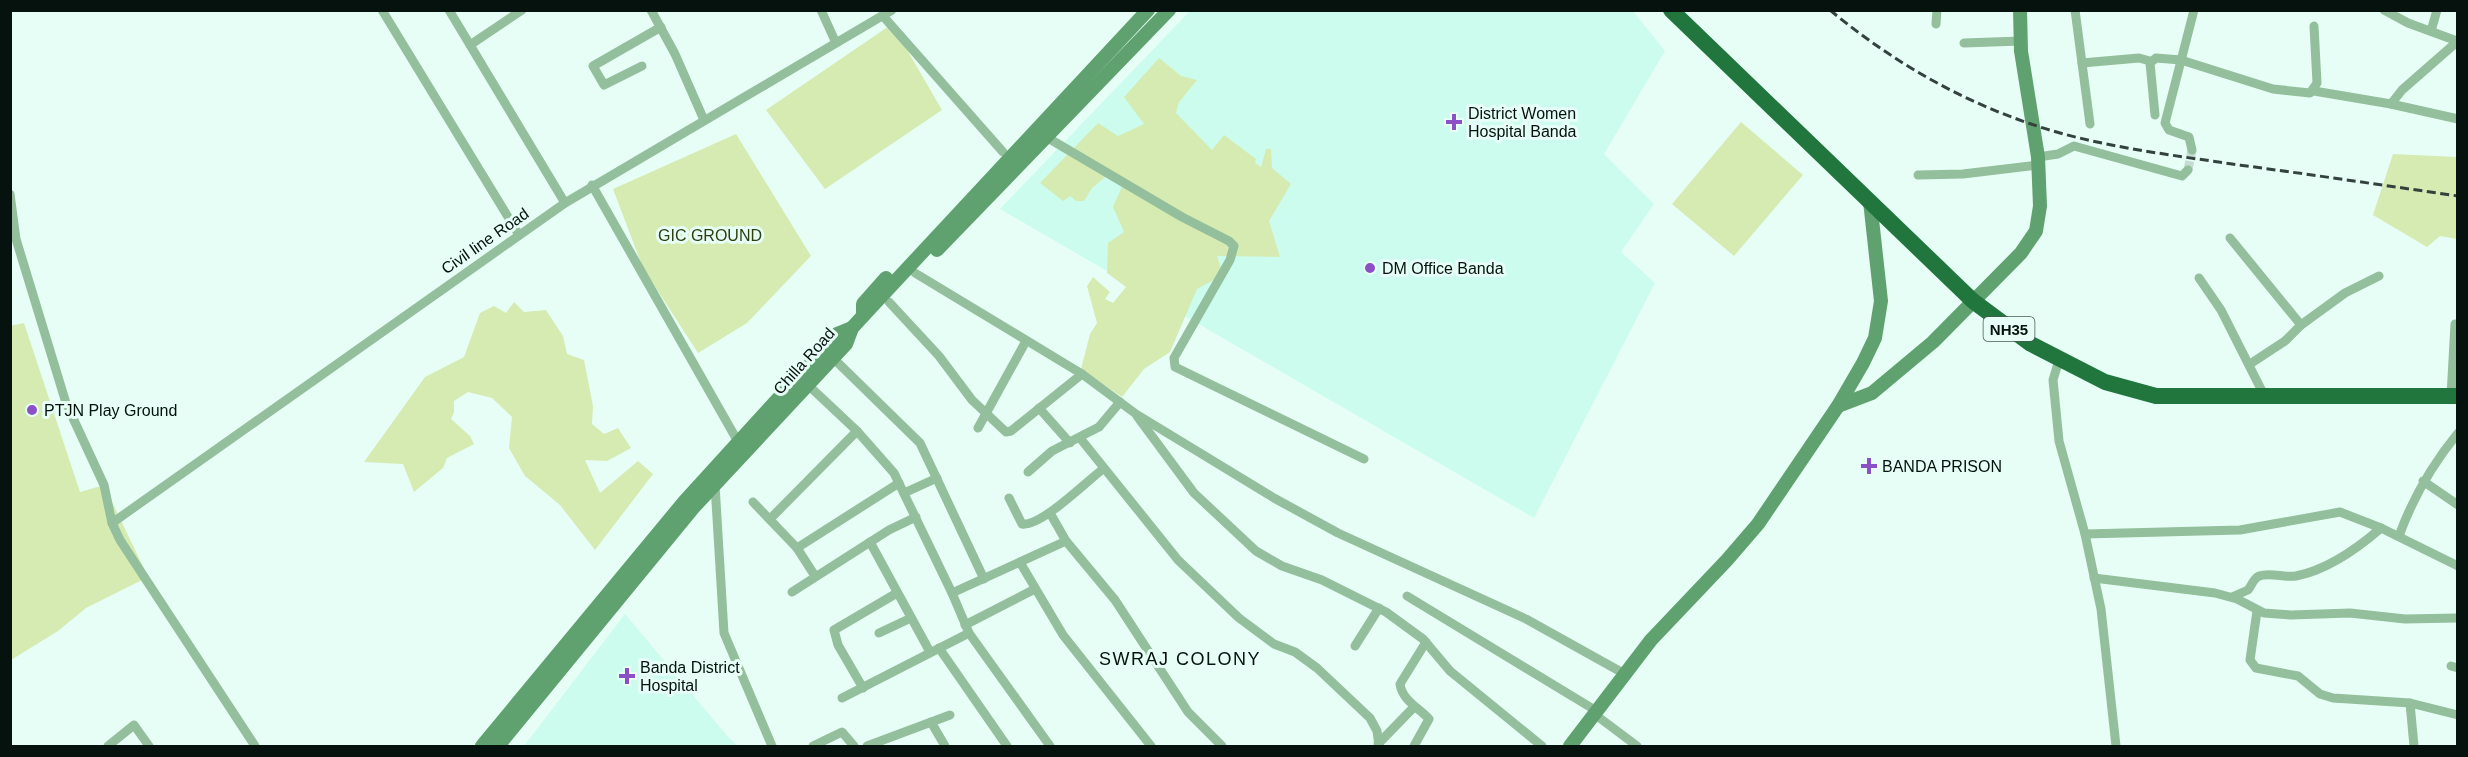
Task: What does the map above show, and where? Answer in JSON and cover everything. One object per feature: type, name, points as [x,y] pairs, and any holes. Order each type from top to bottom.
[{"type":"highway","name":"NH35","points":[[1671,10],[1974,301],[2011,330],[2060,360],[2105,382],[2147,394],[2265,397],[2454,396]]},
{"type":"main road","points":[[863,316],[863,304],[866,298],[1138,10]]},
{"type":"main road","name":"Chilla Road","points":[[498,747],[511,721],[714,485],[741,447],[833,358],[846,344],[852,328],[886,298],[1148,10]]},
{"type":"main road","points":[[886,298],[915,273],[1169,10]]},
{"type":"main road","points":[[1838,406],[1872,393],[1934,342],[2021,253],[2036,231],[2040,206],[2038,161],[2021,41],[2019,10]]},
{"type":"main road","points":[[1569,747],[1623,674],[1758,524],[1838,406],[1863,363],[1879,321],[1880,273],[1870,201]]},
{"type":"main road","points":[[482,747],[511,721],[684,502],[741,447],[837,334],[852,328]]},
{"type":"street","points":[[382,10],[519,235]]},
{"type":"street","points":[[449,10],[565,203]]},
{"type":"street","points":[[470,45],[511,14],[522,10]]},
{"type":"street","points":[[651,10],[704,120]]},
{"type":"street","points":[[821,10],[836,43]]},
{"type":"street","points":[[1936,10],[1936,24]]},
{"type":"street","points":[[2075,10],[2090,124]]},
{"type":"street","points":[[2192,150],[2189,137],[2165,126],[2194,10]]},
{"type":"street","points":[[2384,10],[2408,23],[2457,41],[2402,90],[2391,104]]},
{"type":"street","points":[[2431,31],[2437,10]]},
{"type":"street","points":[[888,13],[1003,152]]},
{"type":"street","name":"Civil line Road","points":[[112,523],[592,185],[888,13]]},
{"type":"street","points":[[2314,26],[2316,83],[2314,91]]},
{"type":"street","points":[[642,66],[604,85],[593,66],[661,27]]},
{"type":"street","points":[[1964,43],[2021,41]]},
{"type":"street","points":[[2082,63],[2139,58],[2151,61],[2156,58],[2181,60],[2273,89],[2306,93],[2314,91],[2391,104],[2457,119]]},
{"type":"street","points":[[2151,61],[2155,115]]},
{"type":"street","points":[[1047,138],[1182,217],[1229,241],[1234,246],[1230,260],[1174,358],[1175,367],[1364,459]]},
{"type":"street","points":[[1918,176],[1963,174],[2038,161],[2074,146],[2182,176],[2188,170]]},
{"type":"street","points":[[592,185],[741,447]]},
{"type":"street","points":[[10,194],[14,240],[66,403],[104,485],[112,523],[126,549],[255,747]]},
{"type":"street","points":[[2230,238],[2301,325]]},
{"type":"street","points":[[915,273],[1082,374],[1136,414],[1274,498],[1338,533],[1526,619],[1623,674]]},
{"type":"street","points":[[2250,364],[2285,341],[2301,325],[2345,293],[2379,276]]},
{"type":"street","points":[[2199,278],[2222,310],[2265,397]]},
{"type":"street","points":[[886,298],[939,356],[972,400],[1006,432],[1009,432],[1082,374]]},
{"type":"street","points":[[2454,396],[2455,324]]},
{"type":"street","points":[[978,428],[1026,341]]},
{"type":"street","points":[[833,358],[920,443],[984,579]]},
{"type":"street","points":[[2060,360],[2053,380],[2059,441],[2085,534],[2101,609],[2116,747]]},
{"type":"street","points":[[807,384],[857,431],[885,462],[899,483],[916,517],[967,629],[1050,747]]},
{"type":"street","points":[[1028,472],[1052,451],[1099,427],[1120,402]]},
{"type":"street","points":[[1039,408],[1070,443]]},
{"type":"street","points":[[1136,414],[1194,493],[1256,551],[1282,566],[1322,580],[1379,608],[1426,642],[1450,671],[1542,747]]},
{"type":"street","points":[[770,519],[857,431]]},
{"type":"street","points":[[2400,537],[2408,509],[2423,481],[2457,433]]},
{"type":"street","points":[[1080,438],[1178,560],[1239,618],[1274,644],[1303,657],[1370,718],[1377,732],[1378,745]]},
{"type":"street","points":[[1009,498],[1025,525],[1050,513],[1103,469]]},
{"type":"street","points":[[904,493],[937,478]]},
{"type":"street","points":[[2423,481],[2457,505]]},
{"type":"street","points":[[797,549],[899,483]]},
{"type":"street","points":[[714,485],[724,633],[772,747]]},
{"type":"street","points":[[753,502],[797,549],[815,576]]},
{"type":"street","points":[[2085,534],[2240,530],[2340,512],[2381,528],[2457,566]]},
{"type":"street","points":[[1050,513],[1066,541],[1104,585],[1188,712],[1222,747]]},
{"type":"street","points":[[792,592],[870,542],[916,517]]},
{"type":"street","points":[[2232,597],[2248,590],[2253,580],[2261,575],[2294,576],[2330,562],[2363,544],[2381,528]]},
{"type":"street","points":[[952,592],[1021,564],[1066,541]]},
{"type":"street","points":[[870,542],[930,652]]},
{"type":"street","points":[[1021,564],[1079,658],[1151,747]]},
{"type":"street","points":[[2094,578],[2215,593],[2232,597],[2257,611],[2291,615],[2350,613],[2405,619],[2457,618]]},
{"type":"street","points":[[842,699],[939,648],[1035,589]]},
{"type":"street","points":[[863,688],[838,645],[834,630],[897,593]]},
{"type":"street","points":[[1407,596],[1594,711],[1637,747]]},
{"type":"street","points":[[1355,646],[1379,608]]},
{"type":"street","points":[[2257,611],[2250,660],[2256,668],[2298,676],[2320,694],[2333,698],[2410,703],[2457,716]]},
{"type":"street","points":[[879,633],[911,618]]},
{"type":"street","points":[[1414,747],[1429,719],[1414,707],[1402,692],[1400,684],[1426,642]]},
{"type":"street","points":[[939,648],[1007,747]]},
{"type":"street","points":[[2410,703],[2414,747]]},
{"type":"street","points":[[1378,745],[1414,707]]},
{"type":"street","points":[[867,747],[950,715]]},
{"type":"street","points":[[931,722],[945,747]]},
{"type":"street","points":[[108,747],[134,725],[149,747]]},
{"type":"street","points":[[813,747],[842,732],[854,747]]},
{"type":"shaded area","name":"DM Office Banda","points":[[1190,11],[1633,11],[1665,51],[1604,154],[1654,204],[1621,252],[1655,283],[1534,518],[1000,209]]},
{"type":"shaded area","name":"Banda District Hospital","points":[[625,614],[728,737],[738,746],[524,746]]},
{"type":"green space","points":[[892,24],[942,110],[825,189],[766,110]]},
{"type":"green space","points":[[1159,58],[1181,76],[1197,80],[1179,102],[1176,113],[1212,150],[1224,135],[1256,159],[1255,163],[1261,167],[1266,149],[1271,149],[1272,168],[1291,184],[1269,221],[1280,257],[1217,256],[1223,275],[1197,289],[1170,352],[1144,369],[1122,397],[1081,369],[1090,334],[1097,323],[1087,286],[1093,277],[1110,292],[1105,299],[1113,303],[1126,287],[1107,273],[1108,243],[1124,232],[1113,207],[1124,182],[1112,171],[1092,188],[1084,201],[1076,201],[1070,196],[1063,201],[1040,183],[1098,123],[1118,136],[1144,124],[1124,97]]},
{"type":"green space","points":[[1741,122],[1803,175],[1734,256],[1672,204]]},
{"type":"green space","name":"GIC GROUND","points":[[736,134],[811,256],[747,323],[698,353],[643,268],[613,189]]},
{"type":"green space","points":[[2393,154],[2457,157],[2457,239],[2440,236],[2427,247],[2373,215]]},
{"type":"green space","points":[[514,302],[524,312],[546,310],[563,336],[567,354],[584,360],[593,406],[592,424],[604,434],[618,428],[631,448],[607,461],[585,460],[600,493],[638,461],[653,474],[595,550],[560,505],[525,476],[509,448],[512,417],[492,398],[468,392],[454,401],[454,412],[451,419],[470,436],[474,444],[447,458],[443,468],[414,492],[403,464],[364,462],[425,377],[464,357],[480,313],[494,306],[506,313]]},
{"type":"green space","points":[[24,323],[80,492],[104,485],[148,577],[86,608],[58,631],[11,660],[10,326]]},
{"type":"tunnel","points":[[2188,170],[2192,150]]},
{"type":"railway","points":[[1830,10],[1876,45],[1925,76],[1977,103],[2055,132],[2156,153],[2458,196]]},
{"type":"place","name":"District Women Hospital Banda","points":[[1454,122]]},
{"type":"place","name":"DM Office Banda","points":[[1370,268]]},
{"type":"place","name":"PTJN Play Ground","points":[[32,410]]},
{"type":"place","name":"BANDA PRISON","points":[[1869,466]]},
{"type":"place","name":"Banda District Hospital","points":[[627,676]]},
{"type":"district","name":"SWRAJ COLONY","points":[[1180,659]]}]
